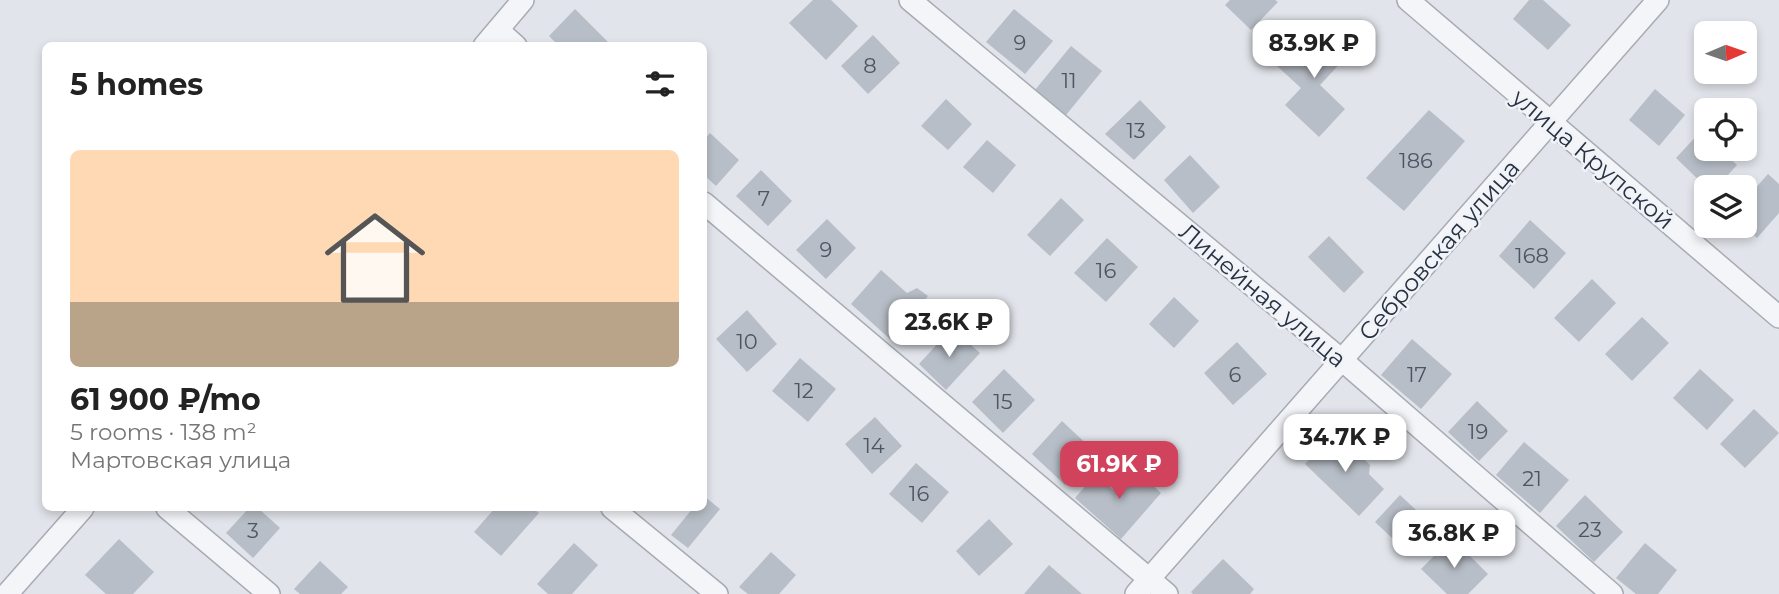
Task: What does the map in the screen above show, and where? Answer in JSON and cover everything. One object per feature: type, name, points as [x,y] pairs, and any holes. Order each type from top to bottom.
[{"type":"street","points":[[491,38],[523,0]]},
{"type":"street","name":"Линейная улица","points":[[910,0],[1343,361],[1612,594]]},
{"type":"street","name":"улица Крупской","points":[[1408,0],[1779,317]]},
{"type":"street","name":"Себровская улица","points":[[1143,586],[1658,0]]},
{"type":"street","points":[[707,206],[1143,586],[1167,594]]},
{"type":"street","points":[[6,594],[80,511]]},
{"type":"street","points":[[171,511],[269,594]]},
{"type":"street","points":[[616,511],[717,594]]},
{"type":"building","points":[[813,0],[831,0],[858,26],[826,60],[789,23]]},
{"type":"building","points":[[1230,0],[1278,2],[1251,30],[1225,5]]},
{"type":"building","points":[[1529,0],[1543,0],[1571,25],[1548,50],[1513,19]]},
{"type":"building","points":[[575,9],[608,42],[555,42],[549,36]]},
{"type":"building","points":[[1014,9],[1053,41],[1025,74],[986,42]]},
{"type":"building","points":[[1315,26],[1347,56],[1320,85],[1345,109],[1319,137],[1285,105],[1301,88],[1277,66]]},
{"type":"building","points":[[873,35],[900,63],[868,94],[841,66]]},
{"type":"building","points":[[1071,46],[1102,71],[1066,115],[1035,90]]},
{"type":"building","points":[[1655,89],[1685,115],[1659,146],[1629,120]]},
{"type":"building","points":[[946,99],[972,124],[948,150],[921,126]]},
{"type":"building","points":[[1140,100],[1166,127],[1134,160],[1105,134]]},
{"type":"building","points":[[1429,110],[1465,141],[1404,211],[1366,178]]},
{"type":"building","points":[[710,133],[739,160],[716,186],[707,178],[707,136]]},
{"type":"building","points":[[1694,139],[1694,161],[1733,161],[1737,165],[1728,175],[1694,175],[1676,158]]},
{"type":"building","points":[[987,140],[1016,165],[993,193],[963,167]]},
{"type":"building","points":[[1190,155],[1220,187],[1193,213],[1164,180]]},
{"type":"building","points":[[761,170],[792,201],[768,226],[736,196]]},
{"type":"building","points":[[1768,174],[1779,184],[1779,213],[1757,238],[1757,186]]},
{"type":"building","points":[[1061,198],[1084,220],[1050,256],[1027,235]]},
{"type":"building","points":[[827,219],[856,248],[826,279],[796,250]]},
{"type":"building","points":[[1530,220],[1566,253],[1534,289],[1499,256]]},
{"type":"building","points":[[1329,236],[1364,272],[1344,293],[1308,257]]},
{"type":"building","points":[[1107,238],[1138,267],[1106,302],[1074,273]]},
{"type":"building","points":[[881,270],[907,293],[917,288],[928,296],[890,339],[851,304]]},
{"type":"building","points":[[1592,279],[1616,303],[1579,342],[1554,318]]},
{"type":"building","points":[[1174,297],[1199,321],[1174,348],[1149,324]]},
{"type":"building","points":[[747,310],[777,344],[747,372],[716,339]]},
{"type":"building","points":[[1642,317],[1669,343],[1632,381],[1605,354]]},
{"type":"building","points":[[952,328],[980,353],[946,390],[919,364]]},
{"type":"building","points":[[1412,339],[1452,374],[1421,409],[1381,375]]},
{"type":"building","points":[[1237,342],[1267,374],[1233,405],[1204,373]]},
{"type":"building","points":[[800,358],[836,389],[808,422],[772,391]]},
{"type":"building","points":[[1004,369],[1035,400],[1003,433],[972,402]]},
{"type":"building","points":[[1700,369],[1734,400],[1707,430],[1673,398]]},
{"type":"building","points":[[1477,401],[1508,431],[1479,461],[1448,432]]},
{"type":"building","points":[[1754,409],[1779,433],[1745,468],[1720,444]]},
{"type":"building","points":[[875,417],[902,446],[872,474],[845,444]]},
{"type":"building","points":[[1062,421],[1095,452],[1065,485],[1032,454]]},
{"type":"building","points":[[1336,432],[1370,465],[1369,474],[1384,489],[1359,516],[1305,464]]},
{"type":"building","points":[[1524,442],[1569,480],[1540,513],[1496,475]]},
{"type":"building","points":[[916,463],[949,492],[922,523],[889,494]]},
{"type":"building","points":[[1134,467],[1161,493],[1121,539],[1075,498],[1096,474],[1113,490]]},
{"type":"building","points":[[1400,495],[1431,524],[1406,551],[1375,522]]},
{"type":"building","points":[[1585,495],[1623,532],[1594,562],[1556,526]]},
{"type":"building","points":[[707,498],[720,509],[688,548],[671,535],[691,511],[707,511]]},
{"type":"building","points":[[246,511],[261,511],[280,528],[253,558],[226,533]]},
{"type":"building","points":[[492,511],[539,513],[501,556],[474,532]]},
{"type":"building","points":[[989,519],[1013,544],[979,576],[956,551]]},
{"type":"building","points":[[1452,538],[1488,574],[1468,594],[1447,594],[1421,569]]},
{"type":"building","points":[[119,539],[154,572],[133,594],[106,594],[85,575]]},
{"type":"building","points":[[574,543],[598,565],[572,594],[548,594],[537,584]]},
{"type":"building","points":[[1645,543],[1677,570],[1658,594],[1636,594],[1616,578]]},
{"type":"building","points":[[771,552],[796,575],[779,594],[748,594],[739,587]]},
{"type":"building","points":[[1223,559],[1254,589],[1250,594],[1193,594],[1191,592]]},
{"type":"building","points":[[320,561],[348,587],[341,594],[300,594],[294,589]]},
{"type":"building","points":[[1049,565],[1082,594],[1024,594]]}]
